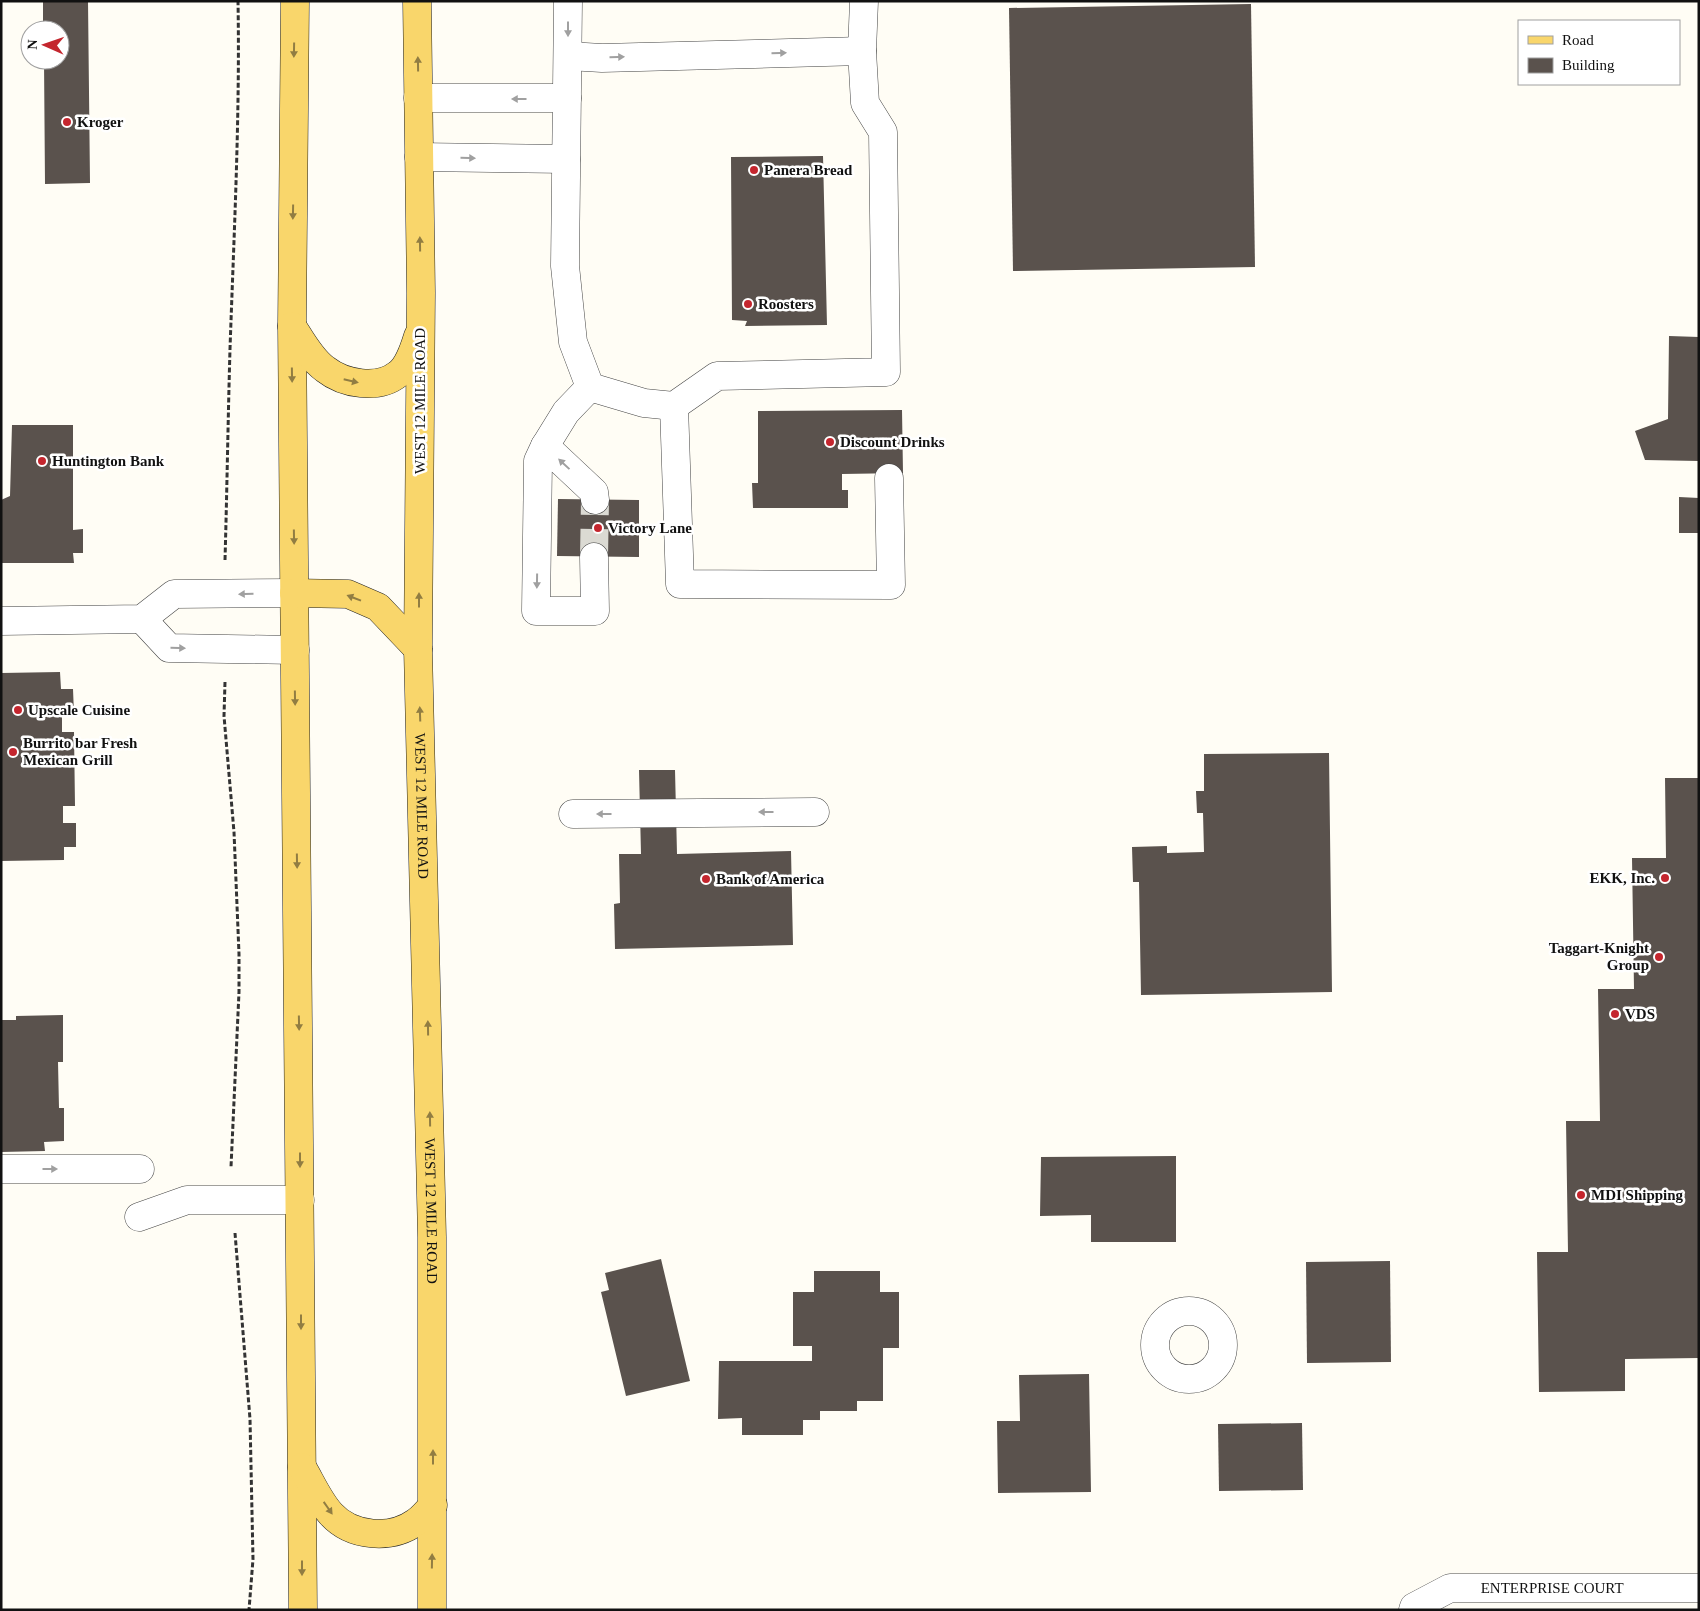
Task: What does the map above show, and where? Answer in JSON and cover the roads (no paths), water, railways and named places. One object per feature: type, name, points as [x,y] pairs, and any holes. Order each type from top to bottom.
[{"type":"main road","points":[[295,1],[292,326],[303,1610]]},
{"type":"main road","name":"WEST 12 MILE ROAD","points":[[417,1],[421,325],[418,649],[432,1237],[432,1610]]},
{"type":"main road","points":[[292,326],[324,369],[344,380],[360,384],[378,382],[399,374],[412,354],[421,325]]},
{"type":"main road","points":[[294,593],[348,594],[378,608],[418,649]]},
{"type":"main road","points":[[302,1467],[331,1514],[352,1529],[373,1534],[398,1531],[417,1522],[433,1505]]},
{"type":"street","points":[[568,1],[565,266],[573,342],[590,387]]},
{"type":"street","points":[[590,387],[644,403],[674,406],[717,376],[886,372],[883,132],[865,103],[862,51],[864,1]]},
{"type":"street","points":[[568,56],[602,58],[862,51]]},
{"type":"street","points":[[418,98],[567,98]]},
{"type":"street","points":[[420,157],[566,159]]},
{"type":"street","points":[[590,387],[566,412],[538,461],[536,611],[595,611],[594,557]]},
{"type":"street","points":[[674,406],[680,584],[891,585],[889,478]]},
{"type":"street","points":[[545,446],[594,492],[594,500]]},
{"type":"street","points":[[1,621],[142,619],[174,594],[294,593]]},
{"type":"street","points":[[142,619],[169,648],[295,650]]},
{"type":"street","points":[[573,814],[815,812]]},
{"type":"street","points":[[1,1169],[140,1169]]},
{"type":"street","points":[[139,1216],[187,1200],[300,1200]]},
{"type":"street","name":"ENTERPRISE COURT","points":[[1413,1610],[1414,1607],[1450,1588],[1699,1588]]},
{"type":"tunnel","points":[[594,557],[595,500]]},
{"type":"place","name":"Kroger","points":[[67,122]]},
{"type":"place","name":"Panera Bread","points":[[754,170]]},
{"type":"place","name":"Roosters","points":[[748,304]]},
{"type":"place","name":"Discount Drinks","points":[[830,442]]},
{"type":"place","name":"Huntington Bank","points":[[42,461]]},
{"type":"place","name":"Victory Lane","points":[[598,528]]},
{"type":"place","name":"Upscale Cuisine","points":[[18,710]]},
{"type":"place","name":"Burrito bar Fresh Mexican Grill","points":[[13,752]]},
{"type":"place","name":"EKK, Inc.","points":[[1665,878]]},
{"type":"place","name":"Bank of America","points":[[706,879]]},
{"type":"place","name":"Taggart-Knight Group","points":[[1659,957]]},
{"type":"place","name":"VDS","points":[[1615,1014]]},
{"type":"place","name":"MDI Shipping","points":[[1581,1195]]}]
